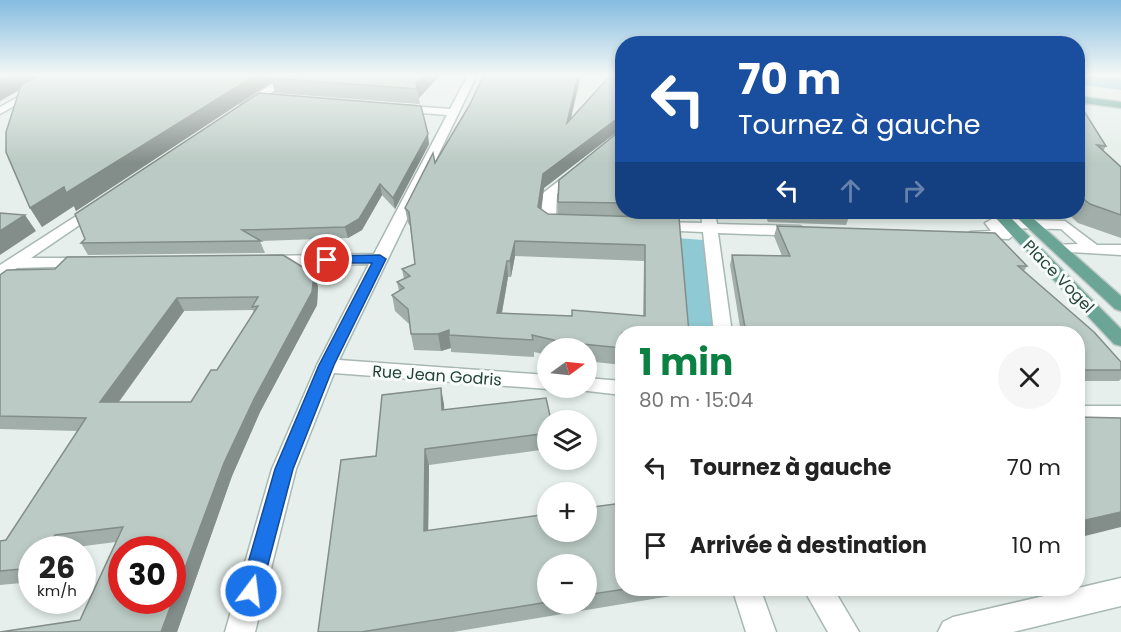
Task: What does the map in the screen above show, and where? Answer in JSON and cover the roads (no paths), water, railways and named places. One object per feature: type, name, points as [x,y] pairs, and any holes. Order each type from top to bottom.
[{"type":"main road","name":"Place Vogel","points":[[1011,219],[1121,340]]},
{"type":"main road","name":"Place Vogel","points":[[1035,224],[1121,305]]},
{"type":"street","points":[[232,115],[247,104]]},
{"type":"street","points":[[240,632],[284,469],[327,365],[456,104]]},
{"type":"street","points":[[387,107],[452,112]]},
{"type":"street","points":[[583,224],[548,223],[550,193],[586,163]]},
{"type":"street","points":[[6,267],[105,201]]},
{"type":"street","points":[[709,219],[722,326]]},
{"type":"street","points":[[640,225],[709,219],[811,231]]},
{"type":"street","points":[[959,235],[1004,236],[992,223],[1001,219]]},
{"type":"street","points":[[1018,219],[1035,224],[1065,225],[1092,248]]},
{"type":"street","points":[[1060,248],[1121,250]]},
{"type":"street","points":[[256,261],[380,259]]},
{"type":"street","points":[[6,267],[102,263]]},
{"type":"street","name":"Rue Jean Godris","points":[[327,365],[363,370],[537,381]]},
{"type":"street","points":[[597,386],[615,387]]},
{"type":"street","points":[[1085,414],[1121,414]]},
{"type":"street","points":[[953,632],[1121,592]]},
{"type":"street","points":[[749,596],[761,632]]},
{"type":"street","points":[[822,596],[844,632]]},
{"type":"water","points":[[677,238],[703,240],[713,326],[684,326]]}]
